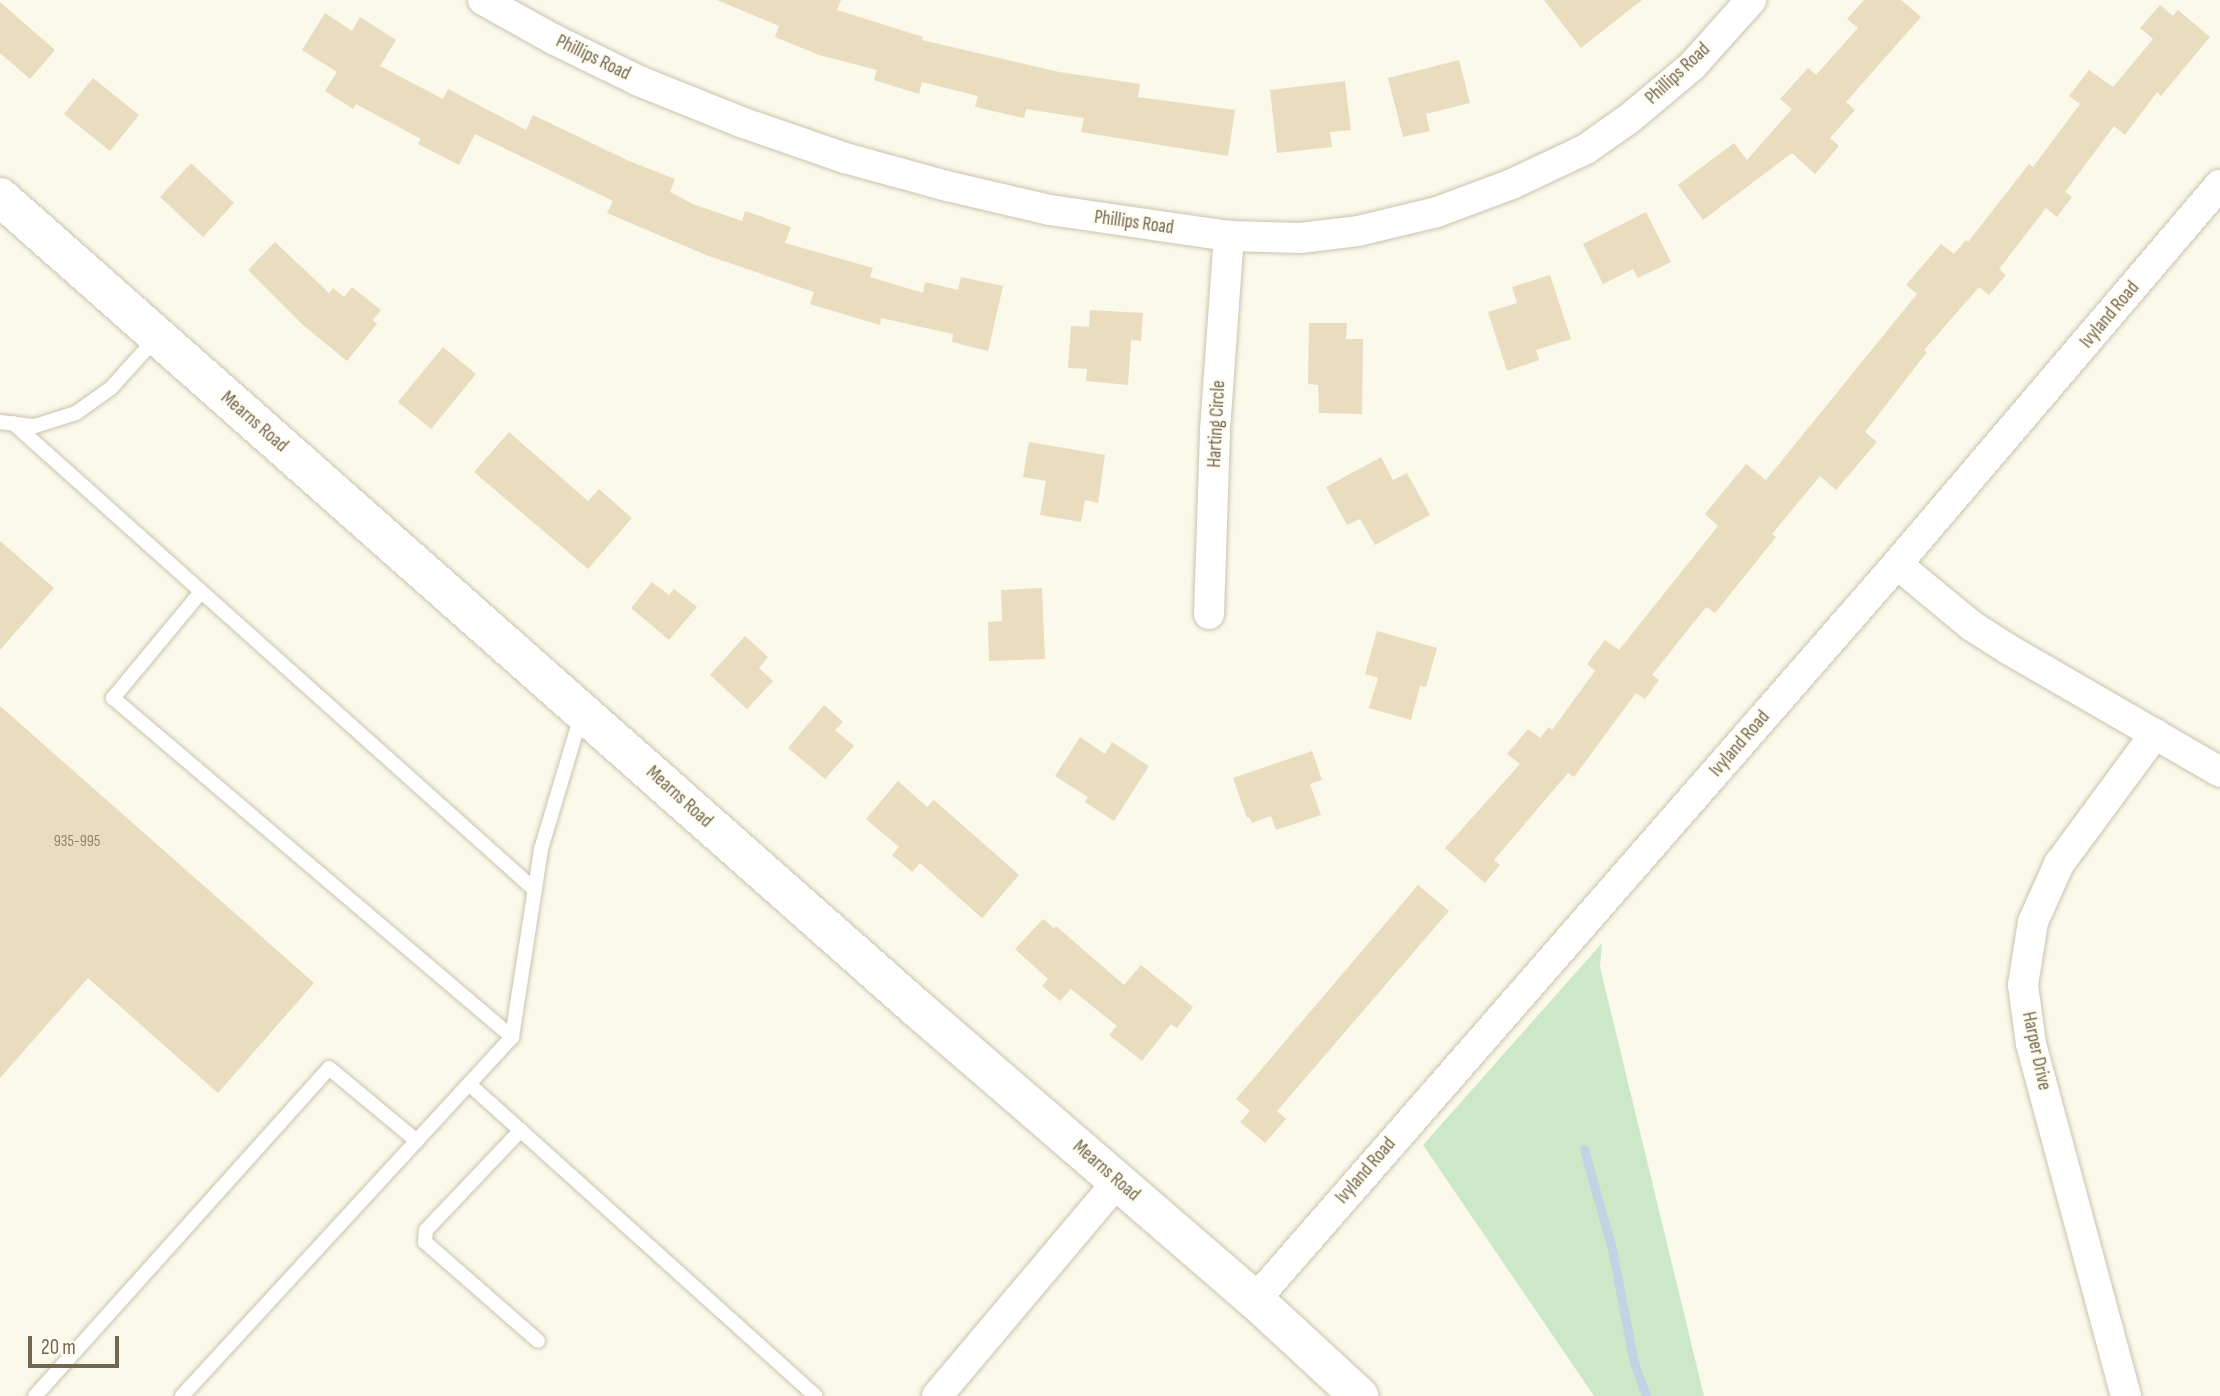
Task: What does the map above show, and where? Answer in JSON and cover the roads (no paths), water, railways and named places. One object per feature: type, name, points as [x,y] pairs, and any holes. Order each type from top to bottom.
[{"type":"street","name":"Phillips Road","points":[[483,0],[555,40],[639,81],[741,122],[845,158],[1050,210],[1229,236],[1300,237],[1358,232],[1437,212],[1511,184],[1586,149],[1630,118],[1692,66],[1751,0]]},
{"type":"street","name":"Ivyland Road","points":[[1255,1300],[1898,564],[2220,185]]},
{"type":"street","name":"Mearns Road","points":[[0,197],[1255,1300],[1359,1396]]},
{"type":"street","name":"Harting Circle","points":[[1209,614],[1215,430],[1229,236]]},
{"type":"street","points":[[1898,564],[1972,626],[2220,772]]},
{"type":"street","name":"Harper Drive","points":[[2126,1396],[2031,1044],[2022,985],[2033,922],[2059,864],[2155,734]]},
{"type":"street","points":[[937,1396],[1118,1181]]},
{"type":"lane","points":[[7,422],[35,426],[76,414],[111,388],[158,336]]},
{"type":"lane","points":[[7,422],[534,890]]},
{"type":"lane","points":[[201,592],[113,698],[512,1037]]},
{"type":"lane","points":[[182,1396],[512,1037],[541,849],[582,711]]},
{"type":"lane","points":[[35,1396],[329,1068],[417,1141]]},
{"type":"lane","points":[[469,1084],[815,1396]]},
{"type":"lane","points":[[521,1130],[426,1230],[425,1242],[538,1341]]},
{"type":"waterway","points":[[1584,1149],[1612,1249],[1634,1363],[1646,1396]]}]
